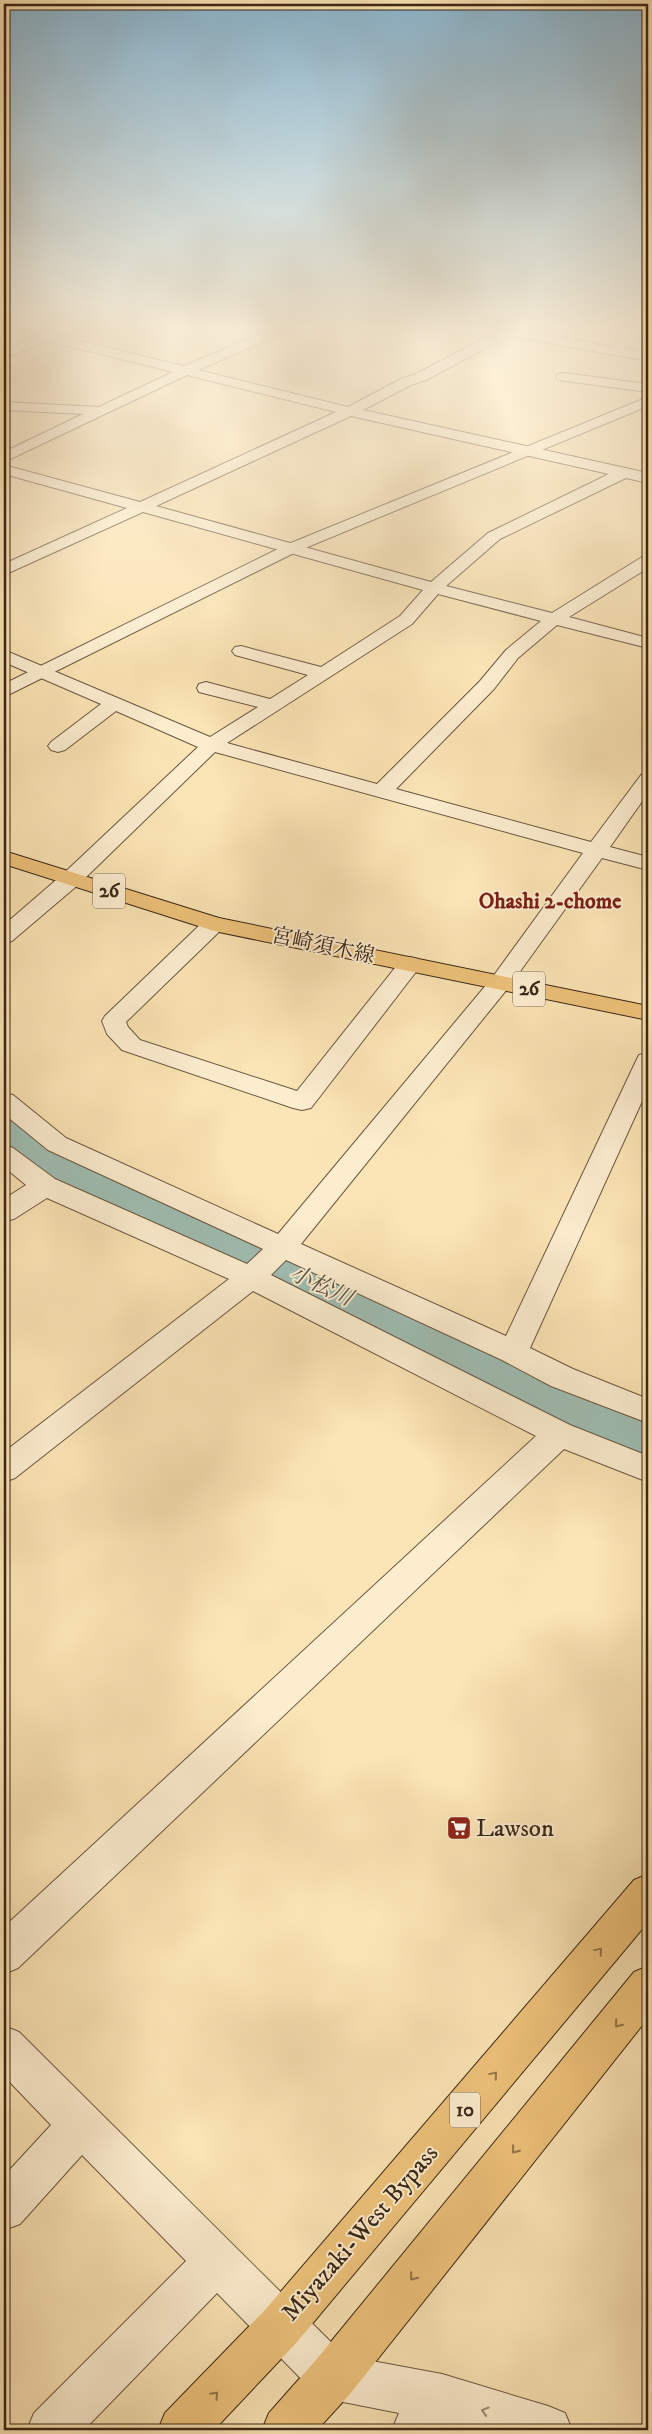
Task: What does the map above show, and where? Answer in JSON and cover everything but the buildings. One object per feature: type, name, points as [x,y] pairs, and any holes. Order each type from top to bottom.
[{"type":"main road","name":"宮崎須木線","points":[[4,856],[214,924],[648,1013]]},
{"type":"main road","name":"Miyazaki-West Bypass","points":[[182,2430],[281,2326],[648,1893]]},
{"type":"main road","points":[[286,2430],[333,2377],[648,1986]]},
{"type":"street","points":[[4,458],[35,443]]},
{"type":"street","points":[[4,570],[281,443]]},
{"type":"street","points":[[479,443],[521,453],[648,478]]},
{"type":"street","points":[[4,691],[292,548],[546,443]]},
{"type":"street","points":[[4,469],[434,588],[648,643]]},
{"type":"street","points":[[4,936],[71,879],[212,745],[406,620],[434,588],[494,536],[624,473]]},
{"type":"street","points":[[382,791],[487,685],[512,654],[554,619],[648,561]]},
{"type":"street","points":[[241,651],[323,673]]},
{"type":"street","points":[[4,655],[212,745],[648,864]]},
{"type":"street","points":[[206,688],[273,705]]},
{"type":"street","points":[[58,746],[114,703]]},
{"type":"street","points":[[4,1469],[251,1277],[283,1247],[500,983],[648,779]]},
{"type":"street","points":[[214,924],[114,1021],[116,1029],[131,1045],[302,1102],[410,964]]},
{"type":"street","points":[[513,1352],[648,1061]]},
{"type":"street","points":[[4,1101],[57,1144],[513,1352],[588,1389],[648,1411]]},
{"type":"street","points":[[4,1154],[45,1186],[251,1277],[559,1434],[648,1469]]},
{"type":"street","points":[[4,1212],[45,1186]]},
{"type":"street","points":[[4,1954],[559,1434]]},
{"type":"street","points":[[4,2047],[333,2377],[429,2414],[548,2430]]},
{"type":"street","points":[[4,2208],[81,2124]]},
{"type":"street","points":[[51,2430],[217,2261]]},
{"type":"waterway","name":"小松川","points":[[4,1116],[46,1151],[135,1200],[397,1322],[485,1370],[550,1399],[648,1437]]},
{"type":"place","name":"Lawson","points":[[459,1828]]},
{"type":"district","name":"Ohashi 2-chome","points":[[550,901]]}]
